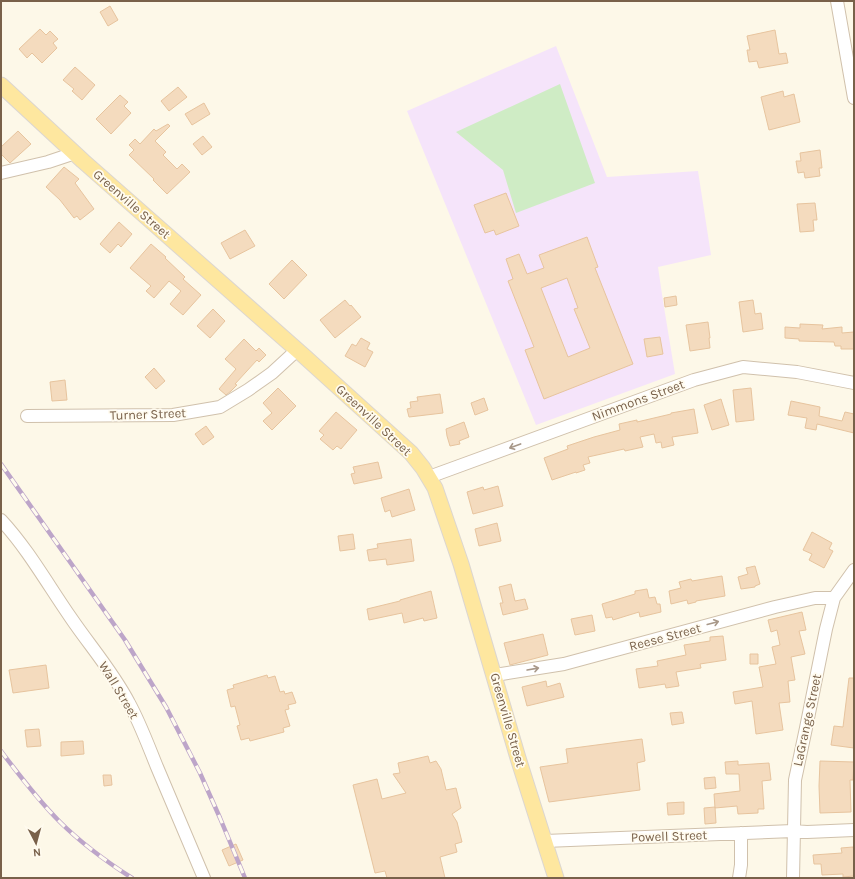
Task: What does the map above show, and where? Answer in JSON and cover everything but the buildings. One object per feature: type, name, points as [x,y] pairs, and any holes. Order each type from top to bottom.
[{"type":"main road","name":"Greenville Street","points":[[1,85],[411,454],[429,477],[435,488],[461,564],[495,675],[518,758],[556,878]]},
{"type":"street","points":[[836,1],[854,98]]},
{"type":"street","points":[[1,173],[48,162],[75,153]]},
{"type":"street","name":"Turner Street","points":[[27,416],[173,415],[220,407],[272,373],[297,350]]},
{"type":"street","name":"Nimmons Street","points":[[429,477],[694,380],[743,367],[797,372],[854,383]]},
{"type":"street","name":"Wall Street","points":[[1,520],[24,548],[129,702],[204,878]]},
{"type":"street","name":"LaGrange Street","points":[[792,878],[795,780],[826,629],[834,598],[854,570]]},
{"type":"street","name":"Reese Street","points":[[495,675],[564,664],[775,607],[815,598],[834,598]]},
{"type":"street","name":"Powell Street","points":[[545,841],[854,830]]},
{"type":"street","points":[[739,878],[741,865],[741,833]]},
{"type":"shaded area","points":[[556,46],[607,177],[698,171],[711,255],[658,267],[675,374],[536,425],[407,111]]},
{"type":"green space","points":[[560,84],[595,183],[516,213],[503,170],[456,132]]},
{"type":"railway","points":[[1,464],[125,640],[166,707],[200,773],[245,878]]},
{"type":"railway","points":[[1,751],[36,796],[60,822],[94,852],[132,878]]}]
